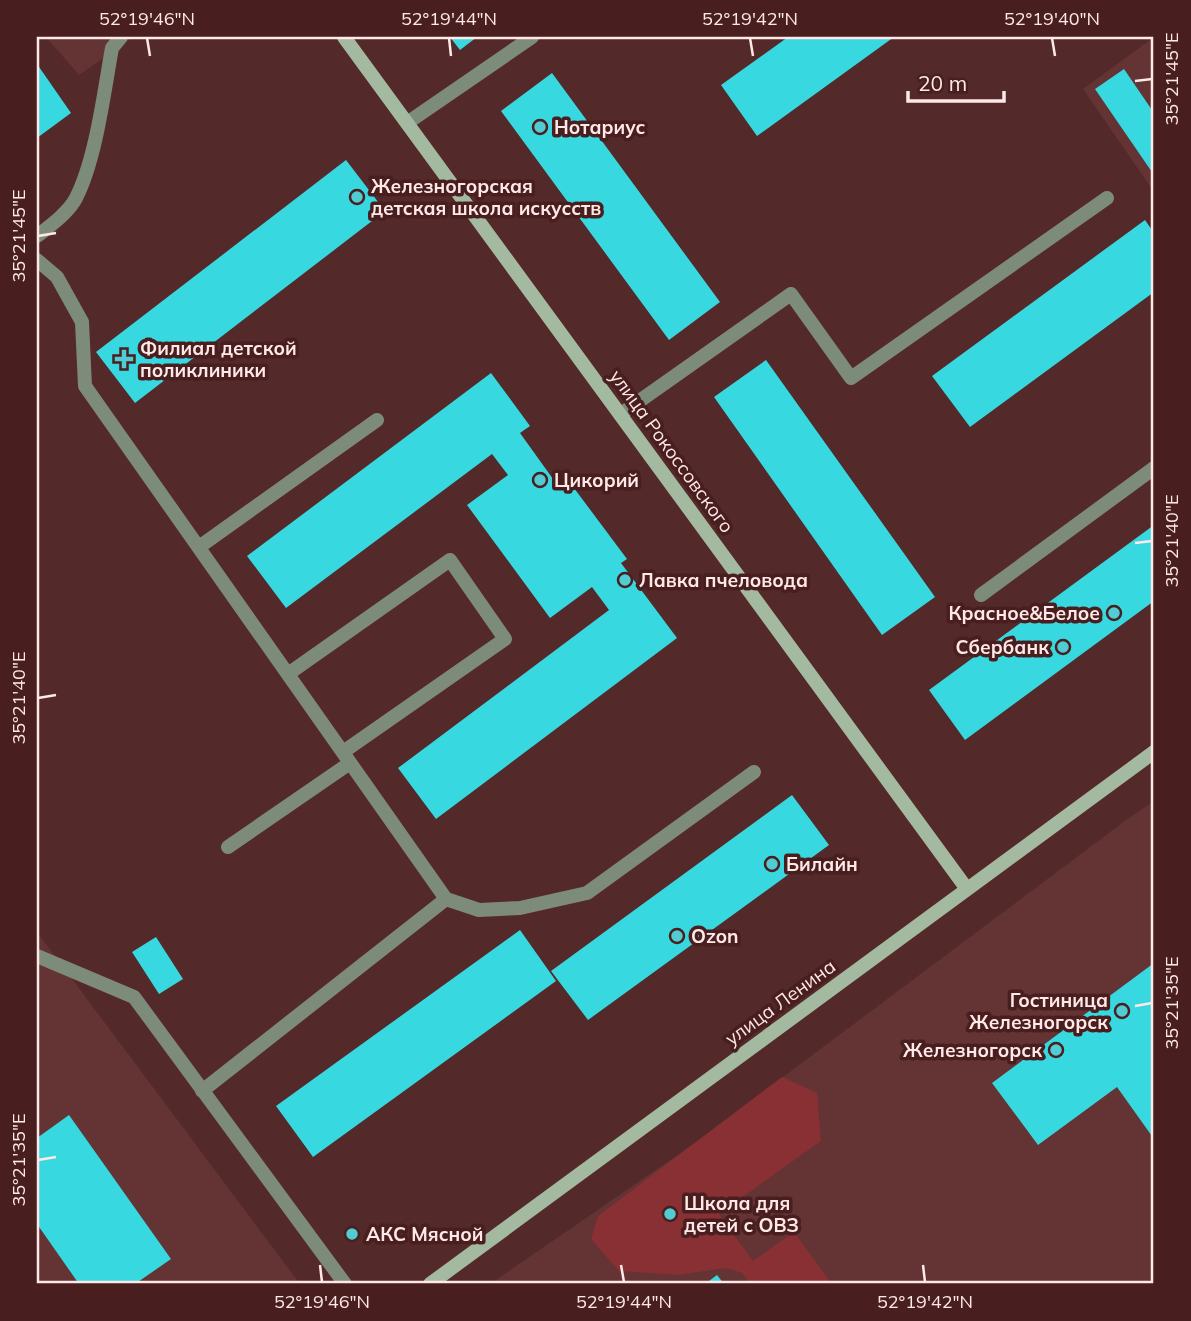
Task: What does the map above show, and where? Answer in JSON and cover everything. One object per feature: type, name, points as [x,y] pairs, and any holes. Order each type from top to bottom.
[{"type":"main road","name":"улица Рокоссовского","points":[[344,37],[967,889]]},
{"type":"main road","name":"улица Ленина","points":[[430,1284],[1154,752]]},
{"type":"lane","points":[[37,236],[75,199],[92,152],[112,48],[121,37]]},
{"type":"lane","points":[[407,123],[532,37]]},
{"type":"lane","points":[[621,414],[792,294],[851,379],[1107,198]]},
{"type":"lane","points":[[37,260],[57,278],[82,322],[85,386],[446,899],[480,911],[520,908],[587,893],[754,772]]},
{"type":"lane","points":[[199,547],[377,421]]},
{"type":"lane","points":[[982,595],[1154,468]]},
{"type":"lane","points":[[228,847],[505,639],[450,560],[288,674]]},
{"type":"lane","points":[[202,1091],[446,899]]},
{"type":"lane","points":[[37,956],[134,997],[345,1284]]},
{"type":"shaded area","points":[[46,37],[134,37],[79,75]]},
{"type":"shaded area","points":[[1154,37],[1154,192],[1083,89]]},
{"type":"shaded area","points":[[1154,801],[1154,1284],[490,1284],[695,1143]]},
{"type":"shaded area","points":[[37,932],[300,1284],[37,1284]]},
{"type":"shaded area","points":[[782,1077],[817,1093],[821,1141],[719,1214],[753,1261],[794,1232],[832,1284],[751,1284],[742,1273],[726,1268],[678,1275],[619,1271],[591,1239],[598,1216]]},
{"type":"building","points":[[450,37],[477,37],[460,50]]},
{"type":"building","points":[[788,37],[894,37],[757,136],[721,85]]},
{"type":"building","points":[[37,64],[71,113],[37,138]]},
{"type":"building","points":[[1124,69],[1154,113],[1154,175],[1095,89]]},
{"type":"building","points":[[552,73],[720,302],[669,340],[501,111]]},
{"type":"building","points":[[346,160],[385,211],[135,403],[96,352]]},
{"type":"building","points":[[1145,220],[1154,233],[1154,292],[970,427],[932,376]]},
{"type":"building","points":[[766,360],[935,597],[882,635],[714,397]]},
{"type":"building","points":[[491,373],[530,426],[520,433],[553,479],[562,472],[627,559],[621,563],[677,638],[436,819],[398,768],[609,610],[592,587],[550,618],[467,505],[508,475],[492,454],[286,608],[247,556]]},
{"type":"building","points":[[1154,525],[1154,601],[965,740],[929,690]]},
{"type":"building","points":[[792,795],[829,845],[588,1020],[551,971]]},
{"type":"building","points":[[520,930],[556,981],[313,1157],[276,1106]]},
{"type":"building","points":[[156,937],[183,979],[159,994],[132,952]]},
{"type":"building","name":"Гостиница Железногорск","points":[[1154,963],[1154,1139],[1117,1087],[1038,1145],[992,1083]]},
{"type":"building","points":[[69,1115],[171,1259],[135,1284],[79,1284],[37,1224],[37,1138]]},
{"type":"building","points":[[717,1275],[724,1284],[705,1284]]},
{"type":"place","name":"Нотариус","points":[[540,127]]},
{"type":"place","name":"Железногорская детская школа искусств","points":[[357,197]]},
{"type":"place","name":"Филиал детской поликлиники","points":[[124,359]]},
{"type":"place","name":"Цикорий","points":[[540,480]]},
{"type":"place","name":"Лавка пчеловода","points":[[625,580]]},
{"type":"place","name":"Красное&Белое","points":[[1114,613]]},
{"type":"place","name":"Сбербанк","points":[[1063,647]]},
{"type":"place","name":"Билайн","points":[[772,864]]},
{"type":"place","name":"Ozon","points":[[677,936]]},
{"type":"place","name":"Гостиница Железногорск","points":[[1122,1011]]},
{"type":"place","name":"Железногорск","points":[[1056,1050]]},
{"type":"place","name":"Школа для детей с ОВЗ","points":[[670,1214]]},
{"type":"place","name":"АКС Мясной","points":[[352,1234]]}]
